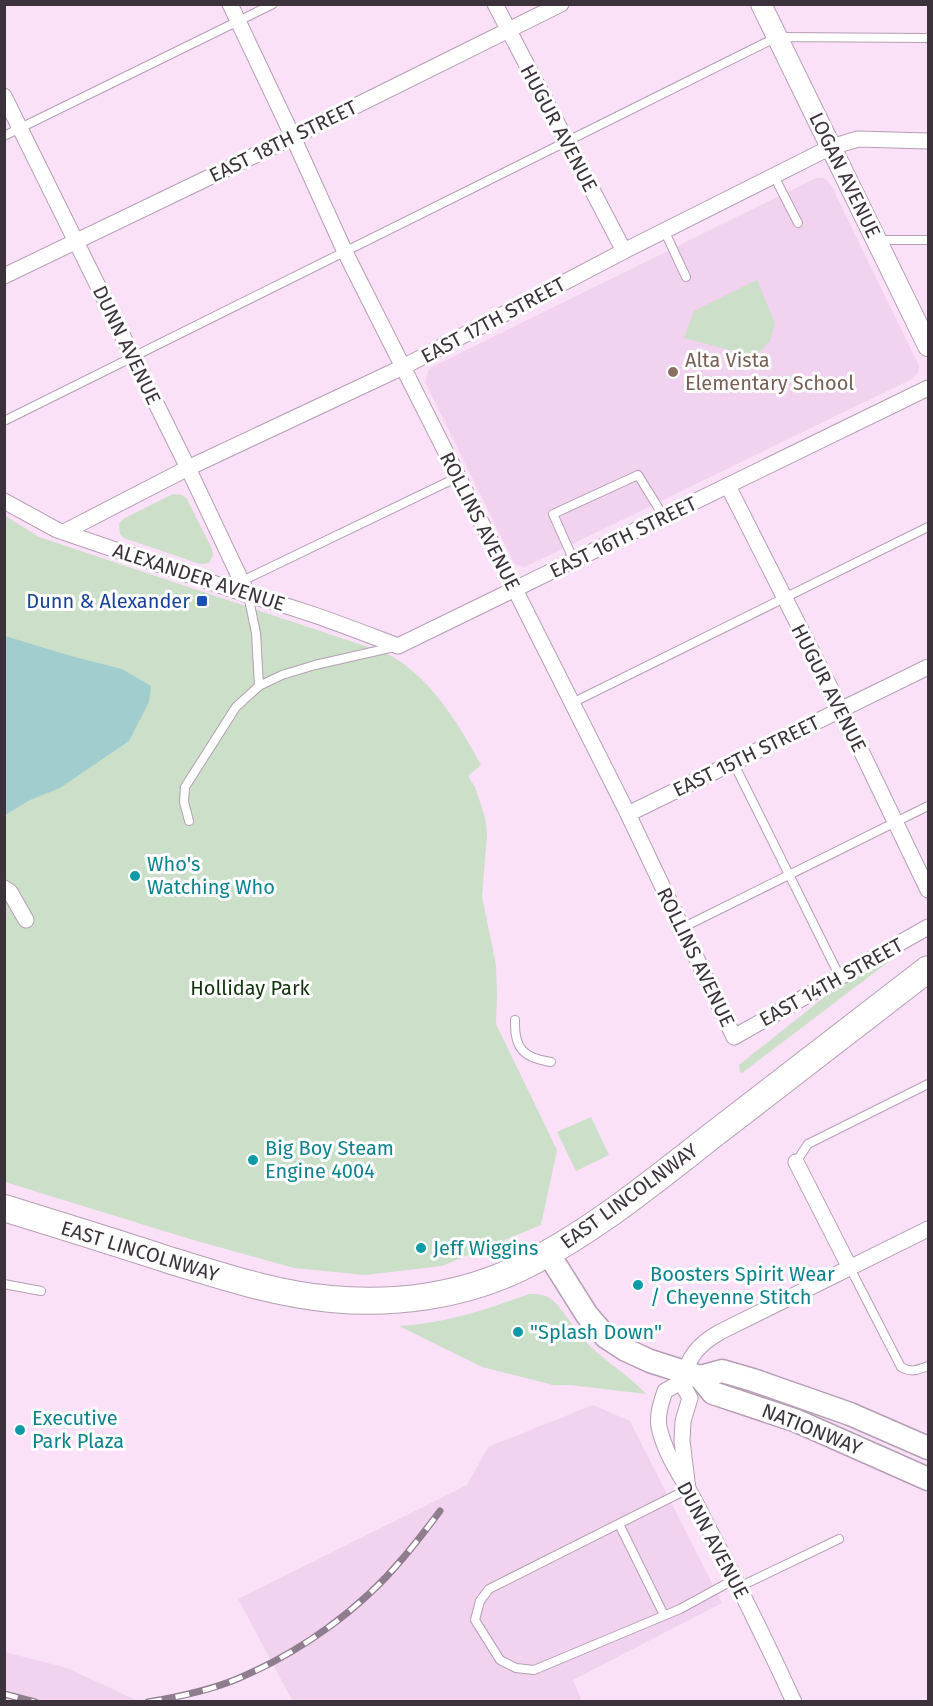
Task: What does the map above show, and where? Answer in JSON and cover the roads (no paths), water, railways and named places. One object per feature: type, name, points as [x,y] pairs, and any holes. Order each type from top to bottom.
[{"type":"main road","name":"EAST LINCOLNWAY","points":[[4,1208],[231,1279],[297,1295],[330,1299],[399,1300],[469,1287],[518,1269],[548,1253],[615,1210],[928,969]]},
{"type":"main road","name":"NATIONWAY","points":[[548,1253],[587,1315],[606,1337],[616,1344],[637,1356],[688,1377],[713,1393],[796,1421],[928,1479]]},
{"type":"main road","name":"NATIONWAY","points":[[688,1377],[723,1371],[850,1414],[928,1448]]},
{"type":"street","name":"ROLLINS AVENUE","points":[[230,4],[294,137],[345,252],[628,814],[734,1037]]},
{"type":"street","name":"HUGUR AVENUE","points":[[495,4],[624,251]]},
{"type":"street","name":"EAST 18TH STREET","points":[[4,276],[294,137],[561,4]]},
{"type":"street","name":"LOGAN AVENUE","points":[[761,4],[926,337]]},
{"type":"street","name":"DUNN AVENUE","points":[[4,96],[188,468],[248,596]]},
{"type":"street","name":"EAST 17TH STREET","points":[[64,532],[188,468],[403,367],[664,230],[831,147],[858,139],[928,141]]},
{"type":"street","name":"EAST 16TH STREET","points":[[398,646],[928,388]]},
{"type":"street","name":"HUGUR AVENUE","points":[[728,486],[841,709],[928,890]]},
{"type":"street","name":"ALEXANDER AVENUE","points":[[4,501],[64,532],[248,596],[276,602],[336,622],[398,646]]},
{"type":"street","name":"EAST 15TH STREET","points":[[628,814],[928,667]]},
{"type":"street","points":[[4,888],[10,892],[26,920]]},
{"type":"street","name":"EAST 14TH STREET","points":[[734,1037],[928,927]]},
{"type":"street","points":[[796,1162],[850,1268]]},
{"type":"street","name":"DUNN AVENUE","points":[[789,1700],[737,1583],[666,1450],[658,1420],[665,1391],[688,1377],[693,1353],[710,1337],[928,1229]]},
{"type":"street","points":[[688,1377],[690,1398],[683,1421],[681,1441],[688,1489]]},
{"type":"lane","points":[[4,136],[273,4]]},
{"type":"lane","points":[[4,421],[777,37],[928,38]]},
{"type":"lane","points":[[774,176],[798,223]]},
{"type":"lane","points":[[664,230],[686,277]]},
{"type":"lane","points":[[876,240],[928,240]]},
{"type":"lane","points":[[574,561],[553,514],[638,475],[664,517]]},
{"type":"lane","points":[[242,581],[458,477]]},
{"type":"lane","points":[[572,703],[928,527]]},
{"type":"lane","points":[[248,596],[256,633],[260,686]]},
{"type":"lane","name":"EAST 16TH STREET","points":[[189,821],[184,802],[185,787],[236,707],[260,686],[282,675],[315,665],[398,646]]},
{"type":"lane","points":[[733,762],[840,977]]},
{"type":"lane","points":[[681,928],[928,806]]},
{"type":"lane","points":[[515,1020],[515,1034],[520,1048],[533,1058],[550,1062]]},
{"type":"lane","points":[[796,1162],[807,1144],[928,1084]]},
{"type":"lane","points":[[850,1268],[901,1367],[907,1371],[915,1371],[928,1366]]},
{"type":"lane","points":[[4,1284],[41,1291]]},
{"type":"lane","points":[[688,1489],[489,1589],[480,1601],[475,1620],[500,1660],[516,1668],[534,1670],[839,1539]]},
{"type":"lane","points":[[619,1524],[664,1615]]},
{"type":"railway","points":[[148,1702],[193,1693],[237,1679],[305,1643],[368,1595],[403,1558],[440,1511]]},
{"type":"railway","points":[[4,1694],[35,1702]]},
{"type":"place","name":"Alta Vista Elementary School","points":[[673,372]]},
{"type":"place","name":"Dunn & Alexander","points":[[202,601]]},
{"type":"place","name":"Who's Watching Who","points":[[135,876]]},
{"type":"place","name":"Big Boy Steam Engine 4004","points":[[253,1160]]},
{"type":"place","name":"Jeff Wiggins","points":[[421,1248]]},
{"type":"place","name":"Boosters Spirit Wear / Cheyenne Stitch","points":[[638,1285]]},
{"type":"place","name":"\"Splash Down\"","points":[[518,1332]]},
{"type":"place","name":"Executive Park Plaza","points":[[20,1430]]},
{"type":"park label","name":"Holliday Park","points":[[250,988]]}]
